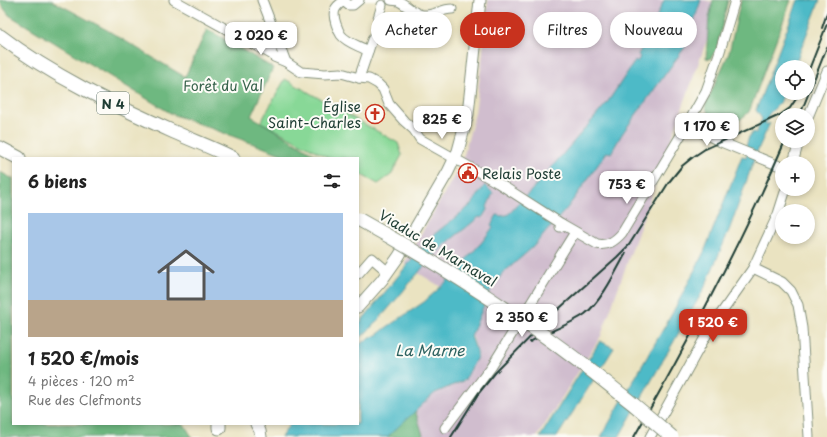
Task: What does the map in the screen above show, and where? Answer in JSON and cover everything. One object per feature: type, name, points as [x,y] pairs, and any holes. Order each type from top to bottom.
[{"type":"highway","name":"N 4","points":[[0,32],[47,70]]},
{"type":"highway","name":"N 4","points":[[0,36],[47,70]]},
{"type":"highway","name":"N 4","points":[[0,42],[126,116],[220,157]]},
{"type":"highway","name":"N 4","points":[[0,45],[128,111],[231,157]]},
{"type":"highway","points":[[0,148],[18,157]]},
{"type":"highway","points":[[0,153],[12,159]]},
{"type":"highway","name":"Viaduc de Marnaval","points":[[359,220],[451,273],[520,317],[600,377],[672,437]]},
{"type":"main road","points":[[359,306],[388,272],[408,242],[454,159],[468,114],[480,0]]},
{"type":"street","points":[[174,0],[261,49],[276,51]]},
{"type":"street","points":[[262,0],[272,27],[276,51],[286,62],[301,72],[325,74],[341,73],[369,79],[378,84],[383,89],[389,104],[414,130],[420,139],[498,183],[561,225],[597,244],[602,245],[609,244],[618,238],[622,233],[700,104],[711,79],[734,0]]},
{"type":"street","points":[[359,0],[353,5],[348,5],[344,0],[334,10],[334,16],[341,35],[368,51]]},
{"type":"street","points":[[359,78],[368,51],[379,26],[379,3],[388,4],[391,0],[399,1],[408,8],[422,15],[444,9],[452,9]]},
{"type":"street","points":[[812,108],[827,71]]},
{"type":"street","points":[[687,126],[775,164]]},
{"type":"street","points":[[650,437],[708,332],[753,268],[764,247],[784,196]]},
{"type":"street","points":[[445,428],[492,366],[575,232]]},
{"type":"street","points":[[359,273],[372,258],[388,272]]},
{"type":"street","points":[[753,268],[782,282],[791,292],[798,305],[802,328],[809,437]]},
{"type":"shaded area","points":[[488,0],[704,0],[720,3],[601,336],[537,437],[387,437],[435,393],[464,381],[478,355],[473,338],[441,287],[404,264],[462,162],[475,113],[483,48],[525,48],[525,12],[487,12]]},
{"type":"green space","name":"Forêt du Val","points":[[0,0],[51,0],[107,30],[185,77],[207,29],[273,68],[251,116],[319,157],[289,157],[172,114],[9,15],[0,3]]},
{"type":"green space","points":[[713,0],[728,0],[717,49],[710,59],[706,58],[709,18]]},
{"type":"green space","points":[[741,0],[791,0],[749,112],[736,123],[720,124],[709,115],[705,106],[729,53]]},
{"type":"green space","points":[[285,79],[398,143],[402,155],[391,175],[378,184],[359,174],[359,157],[327,157],[261,122]]},
{"type":"green space","points":[[0,172],[12,178],[12,425],[185,425],[192,437],[0,437]]},
{"type":"green space","points":[[415,410],[423,435],[420,437],[377,437]]},
{"type":"water","name":"La Marne","points":[[664,0],[701,0],[697,12],[659,12]]},
{"type":"water","points":[[798,0],[820,0],[797,60],[775,60]]},
{"type":"water","name":"La Marne","points":[[642,48],[684,48],[622,134],[611,153],[607,152],[568,207],[532,248],[502,274],[490,291],[471,336],[477,357],[465,380],[435,393],[387,437],[281,437],[289,425],[359,425],[359,344],[378,334],[424,302],[445,283],[482,242],[493,227],[491,225],[497,215],[507,215],[511,212],[607,103],[635,61],[637,62],[640,57],[638,55]]},
{"type":"water","points":[[775,60],[775,100],[781,100],[769,114],[765,125],[770,123],[756,154],[730,228],[704,289],[619,437],[601,437],[673,312],[704,252],[742,156],[746,157],[749,151],[745,149],[749,137],[753,132],[756,133],[762,119],[756,110]]},
{"type":"water","name":"La Marne","points":[[485,185],[493,193],[487,207],[488,208],[482,218],[479,217],[437,252],[387,310],[359,339],[359,324],[422,247],[424,248],[434,238],[432,236],[471,205]]},
{"type":"water","points":[[600,341],[614,348],[557,437],[540,437]]},
{"type":"railway","points":[[822,28],[827,13]]},
{"type":"railway","points":[[813,60],[827,24]]},
{"type":"railway","points":[[803,108],[827,47]]},
{"type":"railway","points":[[451,437],[478,394],[495,373],[552,315],[629,245],[669,182],[682,166],[705,149],[780,115],[790,108],[795,100]]},
{"type":"railway","points":[[634,437],[675,365],[714,291],[751,217],[782,148]]},
{"type":"railway","points":[[530,342],[572,322],[591,309],[608,286],[626,253]]},
{"type":"place","name":"Église Saint-Charles","points":[[375,114]]},
{"type":"place","name":"Relais Poste","points":[[468,173]]}]
